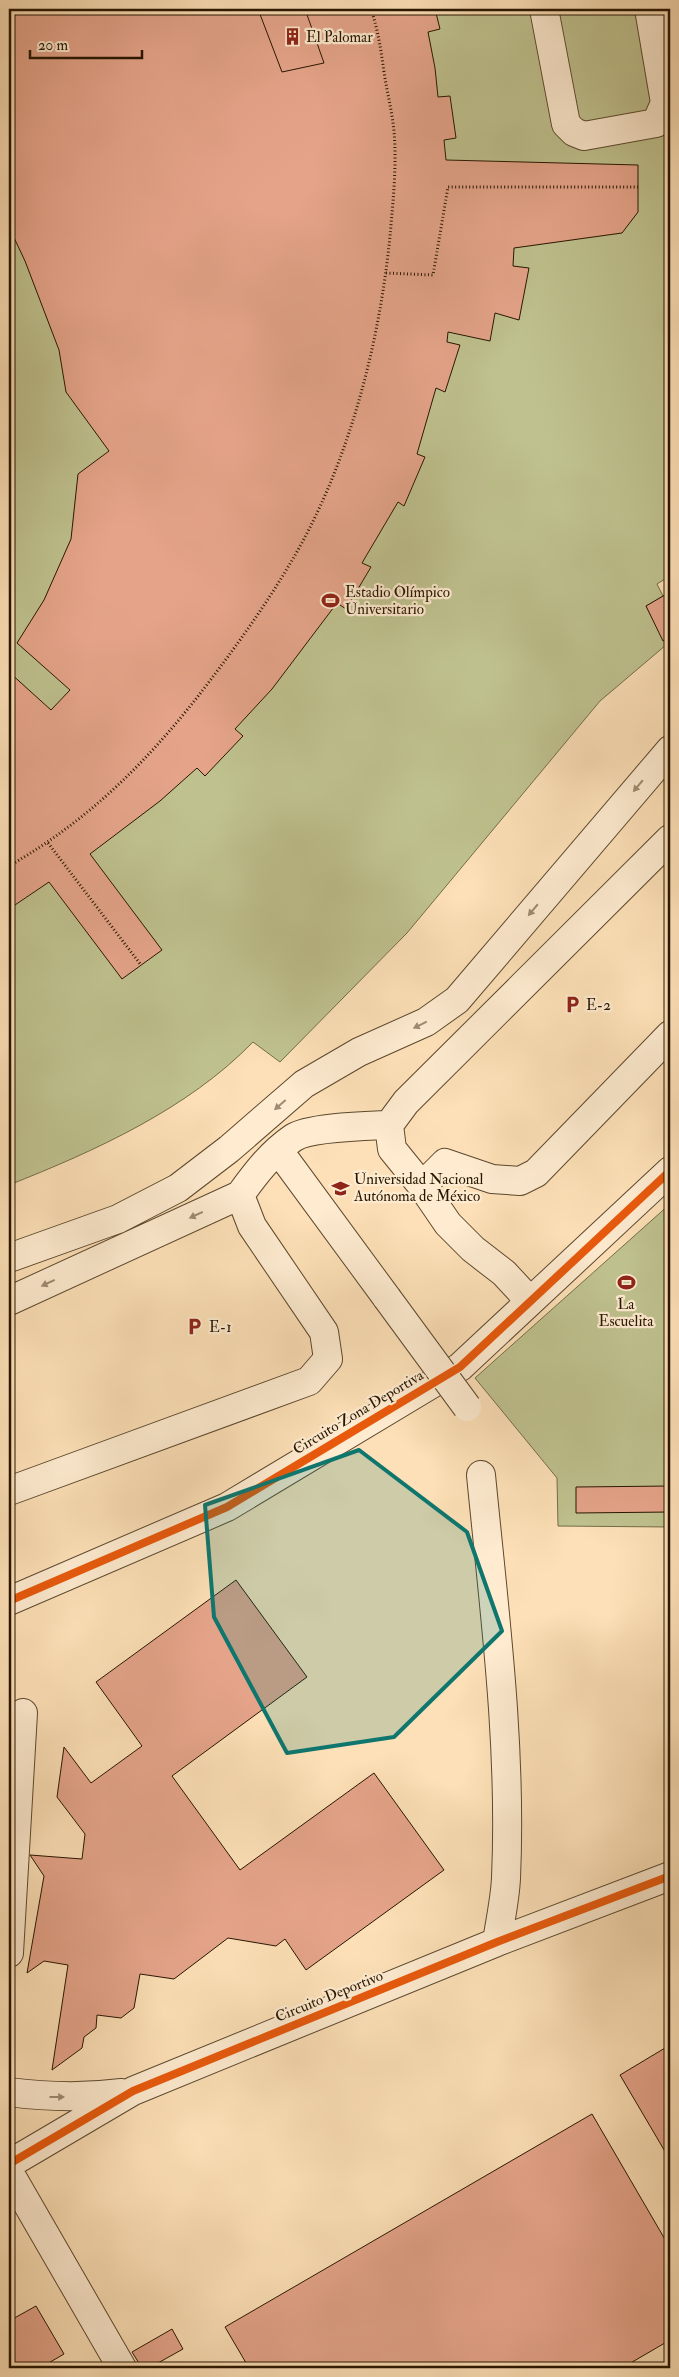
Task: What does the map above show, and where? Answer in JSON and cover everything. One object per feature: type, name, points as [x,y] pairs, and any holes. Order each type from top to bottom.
[{"type":"street","points":[[544,9],[566,124],[574,132],[584,136],[656,123],[662,114],[665,102],[649,9]]},
{"type":"street","points":[[9,1258],[118,1219],[178,1188],[228,1149],[304,1084],[359,1052],[426,1022],[457,1000],[670,750]]},
{"type":"street","points":[[530,1301],[504,1273],[473,1249],[448,1224],[422,1186],[392,1149],[389,1125],[406,1102],[670,839]]},
{"type":"street","points":[[422,1186],[445,1163],[492,1179],[520,1182],[536,1173],[670,1035]]},
{"type":"street","points":[[9,1300],[240,1195],[261,1166],[294,1137],[344,1126],[389,1125]]},
{"type":"street","points":[[279,1151],[467,1407]]},
{"type":"street","name":"Circuito Zona Deportiva","points":[[9,1601],[227,1507],[460,1367],[670,1171]]},
{"type":"street","points":[[9,1491],[309,1381],[328,1359],[324,1332],[252,1226],[240,1195]]},
{"type":"street","points":[[481,1475],[500,1671],[506,1771],[506,1880],[497,1942]]},
{"type":"street","points":[[9,1953],[23,1713]]},
{"type":"street","name":"Circuito Deportivo","points":[[9,2164],[133,2091],[497,1942],[670,1876]]},
{"type":"street","points":[[9,2092],[46,2097],[90,2097],[133,2091]]},
{"type":"street","points":[[9,2172],[122,2368]]},
{"type":"path","points":[[9,866],[48,844],[120,786],[181,720],[242,638],[289,565],[334,471],[359,399],[374,340],[386,273],[393,198],[394,132],[377,28],[371,9]]},
{"type":"path","points":[[386,273],[433,275],[448,187],[638,187]]},
{"type":"path","points":[[48,844],[141,965]]},
{"type":"highlighted area","points":[[359,1450],[467,1532],[502,1631],[394,1737],[287,1753],[214,1617],[205,1505]]},
{"type":"green space","name":"Estadio Olímpico Universitario","points":[[9,9],[670,9],[670,576],[657,584],[663,596],[646,606],[666,645],[600,701],[407,933],[280,1062],[253,1042],[200,1088],[170,1108],[139,1126],[74,1158],[9,1185]]},
{"type":"green space","points":[[670,1204],[670,1527],[558,1526],[557,1478],[475,1378]]},
{"type":"building","points":[[9,9],[435,9],[440,29],[428,32],[438,97],[450,96],[456,138],[444,140],[446,160],[638,165],[638,212],[622,233],[514,248],[513,266],[529,268],[519,320],[495,313],[490,341],[448,332],[447,342],[460,345],[445,392],[436,388],[417,454],[425,457],[404,506],[398,502],[362,563],[371,567],[346,609],[337,603],[272,689],[235,729],[243,736],[205,776],[197,768],[160,801],[90,854],[162,950],[122,979],[49,882],[9,909],[9,672],[51,710],[70,690],[17,643],[44,600],[71,539],[78,474],[109,451],[66,392],[59,350],[25,261],[9,227]]},
{"type":"building","name":"El Palomar","points":[[258,9],[305,9],[324,63],[282,72]]},
{"type":"building","points":[[670,592],[670,636],[663,641],[646,606]]},
{"type":"building","points":[[670,1486],[670,1512],[576,1513],[576,1487]]},
{"type":"building","points":[[236,1580],[307,1677],[172,1776],[240,1870],[374,1773],[444,1870],[306,1970],[285,1939],[276,1946],[228,1938],[174,1979],[140,1974],[134,2008],[121,2018],[97,2015],[96,2028],[84,2037],[82,2048],[52,2070],[68,1965],[44,1961],[27,1973],[44,1876],[30,1855],[82,1859],[85,1834],[57,1797],[64,1747],[91,1783],[142,1746],[96,1682]]},
{"type":"building","points":[[670,2045],[670,2160],[620,2075]]},
{"type":"building","points":[[592,2114],[670,2248],[670,2340],[622,2368],[249,2368],[225,2327]]},
{"type":"building","points":[[36,2306],[64,2354],[40,2368],[9,2368],[9,2321]]},
{"type":"building","points":[[172,2329],[183,2349],[149,2368],[142,2368],[132,2352]]},
{"type":"cycle path","points":[[9,1601],[227,1507],[460,1367],[670,1171]]},
{"type":"cycle path","points":[[9,2164],[133,2091],[497,1942],[670,1876]]},
{"type":"place","name":"El Palomar","points":[[292,37]]},
{"type":"place","name":"Estadio Olímpico Universitario","points":[[331,601]]},
{"type":"place","name":"E-2","points":[[572,1005]]},
{"type":"place","name":"Universidad Nacional Autónoma de México","points":[[340,1188]]},
{"type":"place","name":"La Escuelita","points":[[626,1283]]},
{"type":"place","name":"E-1","points":[[195,1327]]}]
